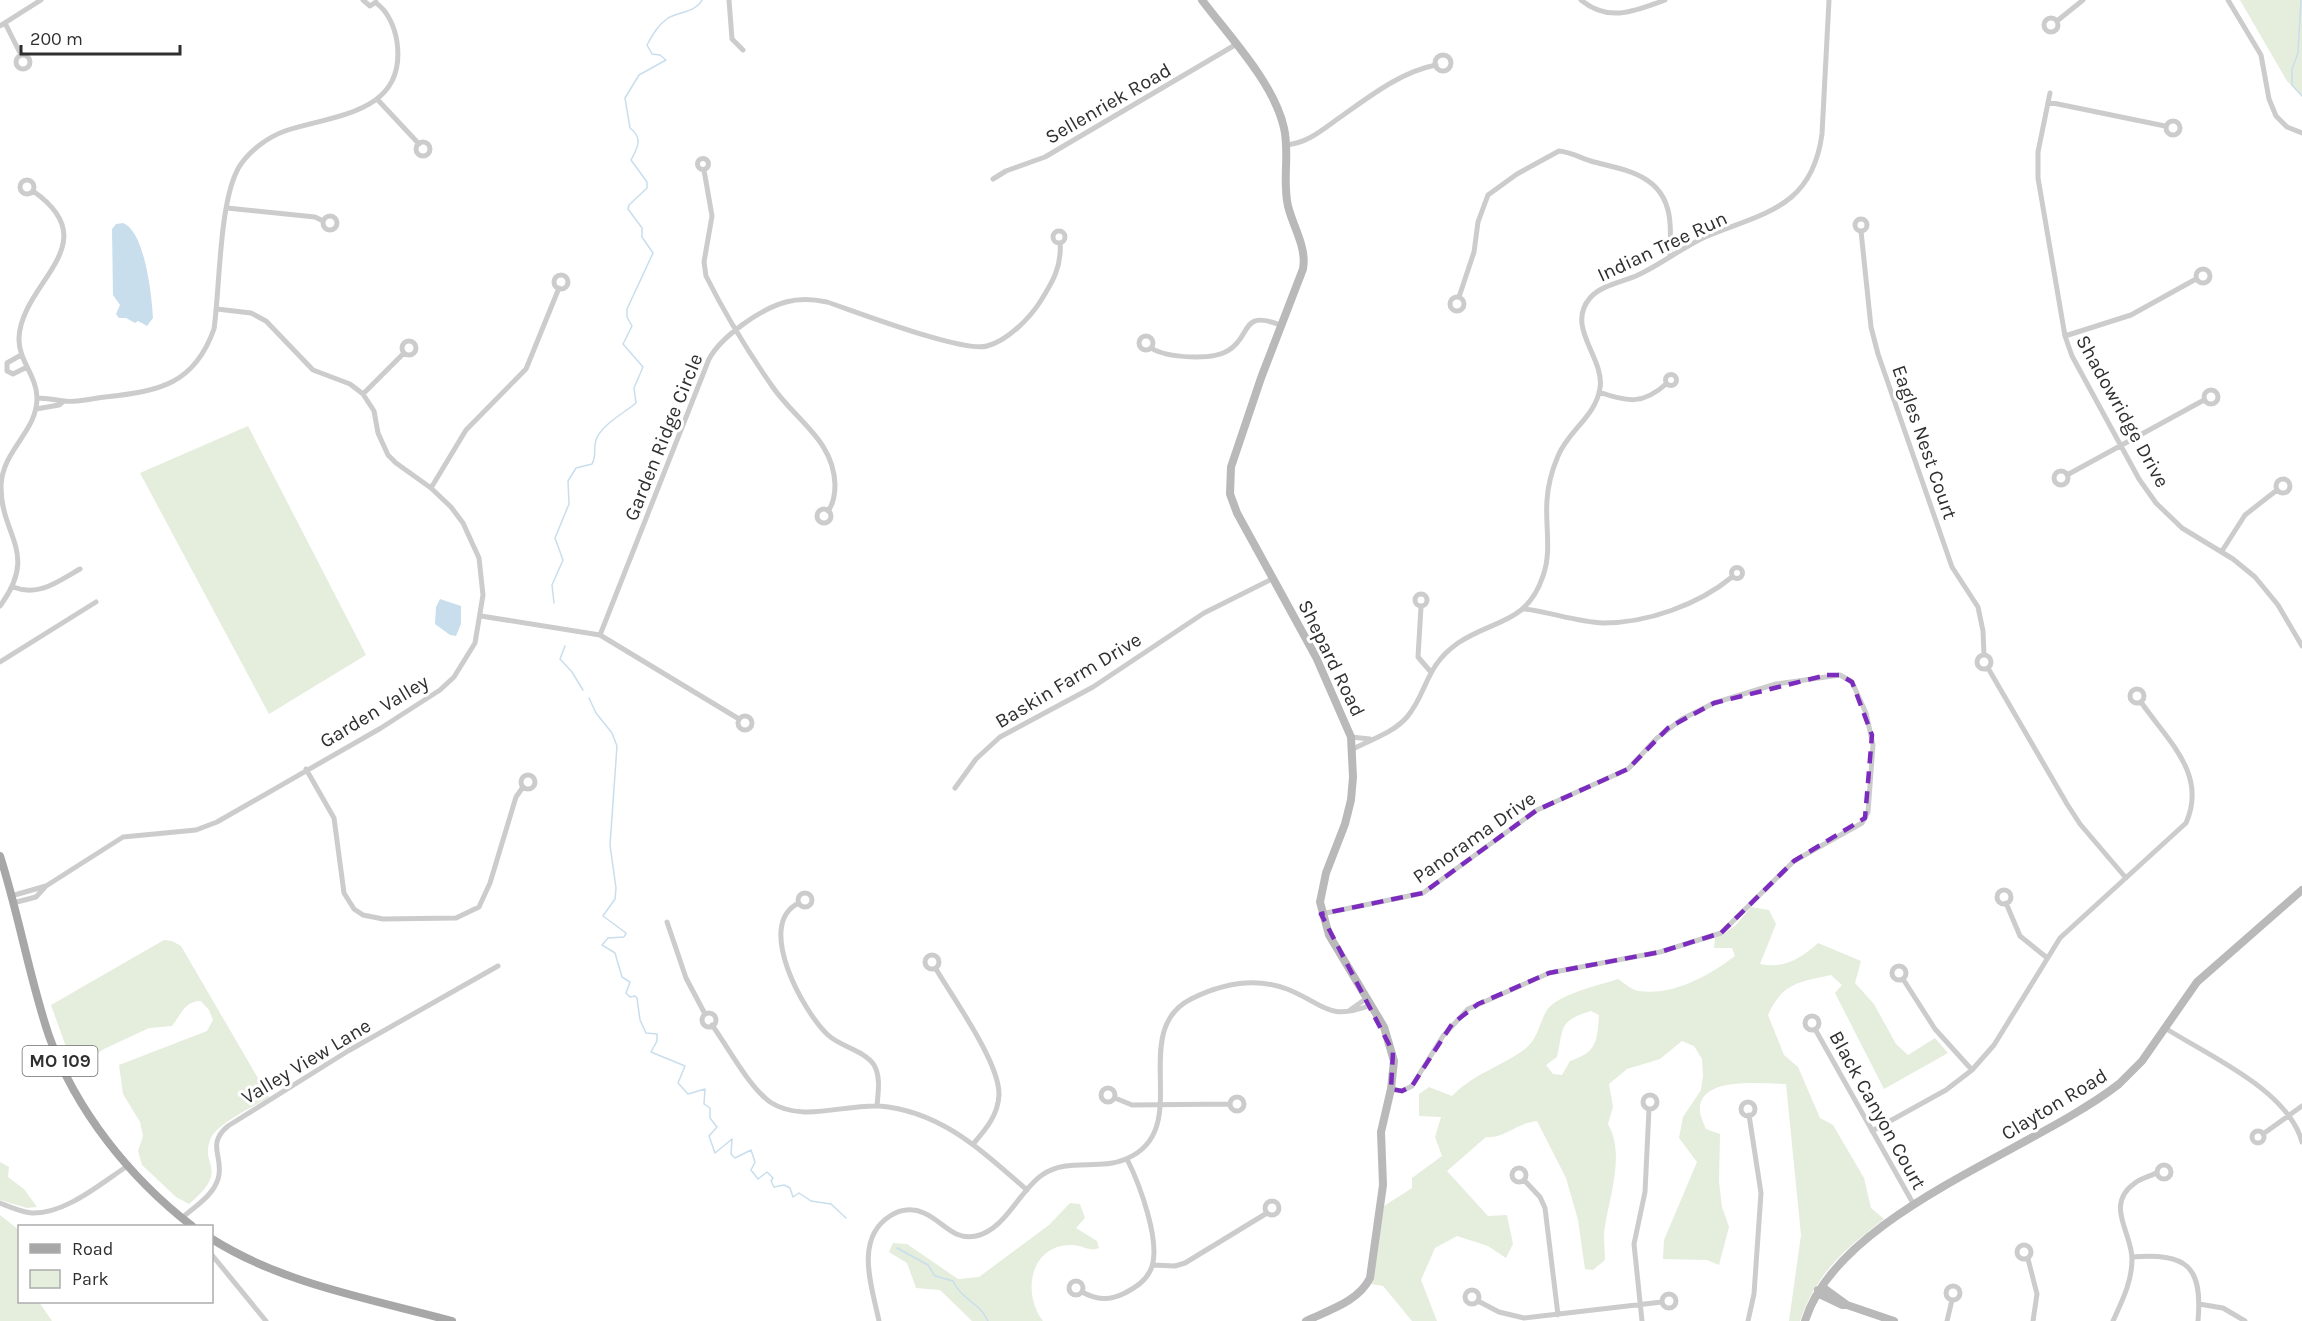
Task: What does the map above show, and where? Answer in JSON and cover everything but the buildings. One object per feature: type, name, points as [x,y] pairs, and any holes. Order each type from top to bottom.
[{"type":"main road","name":"MO 109","points":[[0,856],[48,1033],[61,1065],[91,1118],[129,1166],[191,1225]]},
{"type":"main road","points":[[213,1240],[255,1263],[294,1278],[452,1321]]},
{"type":"street","points":[[21,55],[2,25],[41,0]]},
{"type":"street","points":[[37,398],[64,401],[148,392],[174,382],[195,365],[202,356],[214,329],[226,208],[239,167],[260,145],[285,131],[361,111],[377,99],[392,77],[398,49],[395,33],[387,15],[376,1],[367,6],[363,0]]},
{"type":"street","points":[[729,0],[732,39],[743,50]]},
{"type":"street","name":"Shepard Road","points":[[1202,0],[1274,101],[1285,129],[1286,191],[1304,262],[1235,456],[1229,481],[1231,499],[1333,692],[1352,737],[1351,800],[1345,824],[1326,873],[1320,902],[1321,914],[1329,935],[1384,1027],[1393,1052],[1395,1067],[1381,1132],[1383,1185],[1370,1278],[1365,1287],[1352,1299],[1305,1321]]},
{"type":"street","points":[[1581,0],[1604,13],[1617,15],[1665,0]]},
{"type":"street","name":"Indian Tree Run","points":[[1599,392],[1598,368],[1583,331],[1582,318],[1586,304],[1601,289],[1637,275],[1705,238],[1774,212],[1791,198],[1811,172],[1820,149],[1822,134],[1829,0]]},
{"type":"street","points":[[2057,21],[2083,0]]},
{"type":"street","points":[[2228,0],[2261,59],[2276,116],[2287,127],[2302,132]]},
{"type":"street","name":"Sellenriek Road","points":[[993,179],[1006,171],[1045,157],[1235,45]]},
{"type":"street","points":[[1286,145],[1302,143],[1408,74],[1436,65]]},
{"type":"street","name":"Shadowridge Drive","points":[[2050,93],[2038,152],[2038,178],[2065,336],[2072,356],[2144,487],[2162,509],[2190,533],[2222,551],[2262,584],[2302,646]]},
{"type":"street","points":[[377,99],[419,144]]},
{"type":"street","points":[[2048,102],[2165,126]]},
{"type":"street","points":[[1460,297],[1473,252],[1478,222],[1488,195],[1517,174],[1559,151],[1633,171],[1650,181],[1669,212],[1670,256]]},
{"type":"street","points":[[704,170],[712,216],[705,271],[773,387],[816,435],[828,453],[835,482],[834,500],[828,511]]},
{"type":"street","points":[[0,606],[13,587],[18,559],[14,536],[2,505],[3,461],[27,430],[36,409],[37,398],[18,341],[22,321],[56,265],[63,245],[61,224],[53,209],[33,191]]},
{"type":"street","points":[[226,208],[323,221]]},
{"type":"street","name":"Eagles Nest Court","points":[[1861,231],[1871,327],[1877,353],[1952,567],[1978,607],[1983,631],[1984,655],[1977,663],[1981,668],[1988,668]]},
{"type":"street","name":"Garden Ridge Circle","points":[[600,634],[709,359],[717,346],[737,329],[782,303],[814,300],[960,345],[987,346],[1004,338],[1033,312],[1060,266],[1060,243]]},
{"type":"street","points":[[2065,336],[2131,315],[2196,279]]},
{"type":"street","points":[[431,488],[466,430],[526,369],[559,288]]},
{"type":"street","points":[[217,309],[251,314],[267,321],[314,370],[350,384],[363,394],[404,353]]},
{"type":"street","points":[[1151,348],[1168,355],[1193,356],[1223,353],[1234,345],[1245,328],[1254,321],[1264,320],[1280,325]]},
{"type":"street","points":[[21,355],[7,363],[7,371],[13,374],[27,367]]},
{"type":"street","points":[[1353,749],[1387,734],[1409,716],[1430,671],[1457,644],[1525,609],[1543,579],[1547,566],[1547,501],[1553,468],[1565,442],[1590,412],[1599,392],[1622,400],[1634,400],[1652,395],[1666,384]]},
{"type":"street","name":"Garden Valley","points":[[12,899],[36,897],[46,886],[123,837],[207,827],[381,728],[440,690],[466,660],[475,643],[481,616],[482,578],[472,540],[451,507],[431,488],[388,455],[378,433],[374,411],[363,394]]},
{"type":"street","points":[[2067,475],[2204,400]]},
{"type":"street","points":[[36,409],[59,405],[64,401]]},
{"type":"street","points":[[2222,551],[2245,515],[2277,490]]},
{"type":"street","points":[[13,587],[28,591],[42,590],[80,569]]},
{"type":"street","points":[[1525,609],[1601,623],[1631,621],[1685,604],[1732,577]]},
{"type":"street","name":"Baskin Farm Drive","points":[[955,788],[976,759],[1000,737],[1087,691],[1204,613],[1274,579]]},
{"type":"street","points":[[0,662],[96,602]]},
{"type":"street","points":[[1421,607],[1418,657],[1430,671]]},
{"type":"street","points":[[481,616],[600,634],[739,719]]},
{"type":"street","name":"Eagles Nest Court","points":[[1984,655],[1991,661],[1988,668]]},
{"type":"street","name":"Eagles Nest Court","points":[[1988,668],[2080,824],[2126,878]]},
{"type":"street","name":"Panorama Drive","points":[[1321,914],[1423,893],[1537,810],[1628,769],[1668,728],[1714,703],[1776,684],[1827,675],[1840,675],[1848,678],[1866,712],[1873,745],[1868,812],[1862,823],[1794,861],[1721,933],[1660,951],[1549,973],[1468,1010],[1443,1035],[1412,1086],[1402,1091],[1391,1089]]},
{"type":"street","points":[[1872,1131],[1946,1090],[1972,1070],[1994,1045],[2046,957],[2076,922],[2183,829],[2194,799],[2193,784],[2186,766],[2141,702]]},
{"type":"street","points":[[1352,737],[1372,739]]},
{"type":"street","points":[[306,769],[334,818],[342,883],[348,901],[363,915],[376,919],[456,918],[479,908],[490,883],[516,797],[523,787]]},
{"type":"street","name":"Clayton Road","points":[[1805,1321],[1820,1290],[1844,1258],[1914,1205],[2103,1096],[2135,1070],[2197,982],[2302,890]]},
{"type":"street","points":[[799,903],[789,908],[784,916],[779,939],[782,951],[805,1004],[819,1025],[840,1044],[872,1062],[878,1075],[877,1106]]},
{"type":"street","points":[[2006,903],[2020,936],[2046,957]]},
{"type":"street","points":[[667,922],[686,978],[705,1014],[703,1023],[712,1025],[756,1086],[779,1106],[813,1111],[877,1106],[918,1114],[956,1131],[974,1143],[1027,1190]]},
{"type":"street","name":"Valley View Lane","points":[[182,1218],[214,1187],[219,1172],[217,1139],[228,1126],[346,1052],[498,966]]},
{"type":"street","points":[[936,969],[990,1060],[997,1078],[999,1097],[994,1116],[974,1143]]},
{"type":"street","points":[[1904,979],[1935,1029],[1972,1070]]},
{"type":"street","points":[[879,1321],[868,1264],[871,1241],[881,1222],[897,1212],[915,1210],[932,1217],[956,1234],[975,1236],[989,1230],[1042,1174],[1054,1167],[1127,1159],[1149,1141],[1159,1121],[1161,1105],[1162,1032],[1174,1011],[1192,999],[1227,986],[1254,982],[1288,989],[1332,1012],[1355,1011],[1369,1001]]},
{"type":"street","points":[[705,1014],[714,1015],[716,1019],[712,1025]]},
{"type":"street","points":[[2165,1028],[2264,1090],[2290,1114],[2302,1142]]},
{"type":"street","name":"Black Canyon Court","points":[[1815,1029],[1914,1205]]},
{"type":"street","points":[[1114,1098],[1125,1104],[1230,1104]]},
{"type":"street","points":[[2263,1134],[2302,1106]]},
{"type":"street","points":[[1642,1321],[1634,1244],[1645,1192],[1649,1109]]},
{"type":"street","points":[[1748,1321],[1754,1294],[1761,1197],[1749,1115]]},
{"type":"street","points":[[1082,1292],[1100,1299],[1119,1296],[1142,1283],[1153,1264],[1154,1254],[1147,1207],[1127,1159]]},
{"type":"street","points":[[0,1203],[30,1213],[50,1211],[74,1200],[129,1166]]},
{"type":"street","points":[[2113,1321],[2130,1282],[2132,1257],[2120,1219],[2122,1198],[2136,1182],[2156,1173]]},
{"type":"street","points":[[1524,1180],[1540,1197],[1545,1208],[1558,1315]]},
{"type":"street","points":[[1153,1264],[1175,1266],[1185,1263],[1267,1213]]},
{"type":"street","points":[[2132,1257],[2162,1255],[2180,1262],[2197,1279],[2198,1321]]},
{"type":"street","points":[[213,1256],[266,1321]]},
{"type":"street","points":[[2028,1259],[2037,1294],[2033,1321]]},
{"type":"street","points":[[1820,1290],[1821,1295],[1842,1305],[1894,1321]]},
{"type":"street","points":[[1947,1321],[1952,1300]]},
{"type":"street","points":[[1478,1301],[1514,1317],[1558,1315],[1662,1302]]},
{"type":"street","points":[[2199,1304],[2223,1308],[2245,1321]]},
{"type":"highlighted area","points":[[1827,675],[1840,675],[1852,682],[1872,735],[1865,818],[1794,861],[1721,933],[1660,952],[1549,973],[1478,1004],[1452,1024],[1412,1086],[1402,1091],[1391,1089],[1393,1052],[1321,914],[1423,893],[1537,810],[1628,769],[1668,728],[1714,703]]},
{"type":"green space","points":[[2240,0],[2302,0],[2302,97],[2287,81]]},
{"type":"green space","points":[[248,426],[366,655],[269,714],[140,473]]},
{"type":"green space","points":[[1751,907],[1769,910],[1776,924],[1760,964],[1784,964],[1805,954],[1818,943],[1861,961],[1855,983],[1874,1004],[1896,1044],[1908,1055],[1935,1038],[1948,1053],[1884,1089],[1835,993],[1842,985],[1831,975],[1793,986],[1779,996],[1773,1004],[1768,1015],[1784,1055],[1798,1067],[1820,1118],[1833,1125],[1864,1178],[1871,1208],[1884,1219],[1833,1263],[1815,1289],[1800,1321],[1789,1321],[1801,1235],[1786,1084],[1734,1084],[1709,1092],[1702,1100],[1700,1113],[1706,1129],[1720,1134],[1719,1181],[1722,1207],[1729,1227],[1719,1265],[1707,1260],[1663,1259],[1664,1240],[1697,1162],[1679,1138],[1683,1117],[1701,1090],[1702,1059],[1694,1046],[1682,1041],[1660,1059],[1627,1069],[1609,1084],[1613,1107],[1608,1124],[1615,1148],[1615,1175],[1604,1230],[1605,1260],[1593,1270],[1585,1269],[1578,1220],[1566,1178],[1537,1121],[1499,1136],[1486,1137],[1447,1171],[1488,1216],[1507,1215],[1513,1244],[1506,1258],[1488,1246],[1457,1236],[1435,1248],[1421,1280],[1437,1321],[1412,1321],[1383,1286],[1371,1284],[1384,1206],[1412,1188],[1412,1178],[1442,1156],[1435,1137],[1441,1117],[1419,1116],[1419,1094],[1429,1087],[1452,1096],[1470,1081],[1525,1049],[1536,1036],[1547,1010],[1560,999],[1618,979],[1636,990],[1651,992],[1665,990],[1690,983],[1714,971],[1735,956],[1732,948],[1714,948],[1715,938],[1735,926]],"holes":[[[1591,1011],[1599,1015],[1596,1039],[1591,1050],[1570,1061],[1562,1075],[1553,1074],[1546,1065],[1557,1057],[1564,1026],[1573,1018]]]},
{"type":"green space","points":[[164,940],[181,946],[269,1097],[215,1132],[208,1147],[211,1168],[209,1182],[189,1204],[176,1197],[142,1165],[138,1151],[143,1136],[140,1122],[123,1094],[119,1065],[207,1031],[213,1020],[209,1010],[201,1001],[191,1003],[172,1026],[149,1028],[104,1049],[74,1069],[51,1005]]},
{"type":"green space","points":[[0,1162],[9,1167],[8,1177],[24,1189],[37,1207],[27,1208],[0,1200]]},
{"type":"green space","points":[[1070,1203],[1080,1204],[1085,1218],[1076,1228],[1097,1241],[1099,1248],[1072,1245],[1058,1247],[1047,1252],[1039,1261],[1034,1272],[1032,1297],[1043,1321],[972,1321],[940,1290],[916,1288],[907,1263],[889,1252],[893,1243],[907,1244],[958,1279],[979,1277],[1049,1225]]},
{"type":"green space","points":[[0,1215],[18,1229],[18,1303],[40,1303],[52,1321],[0,1321]]},
{"type":"water","points":[[123,223],[137,238],[146,266],[153,318],[147,326],[138,321],[135,323],[126,318],[119,318],[116,314],[120,305],[113,295],[112,229],[116,224]]},
{"type":"water","points":[[440,599],[461,606],[461,624],[456,636],[450,635],[435,624],[436,607]]},
{"type":"waterway","points":[[554,603],[552,585],[563,560],[555,538],[569,504],[568,481],[576,468],[592,464],[596,440],[603,429],[636,403],[634,388],[643,367],[623,344],[632,326],[627,317],[627,309],[653,253],[642,237],[642,228],[628,209],[629,205],[647,188],[647,182],[631,160],[638,140],[630,128],[625,98],[639,75],[666,60],[660,55],[652,54],[647,45],[654,33],[668,18],[696,7],[702,0]]},
{"type":"waterway","points":[[2301,0],[2298,53],[2292,69],[2292,85],[2302,96]]},
{"type":"waterway","points":[[565,646],[560,659],[572,672],[583,690]]},
{"type":"waterway","points":[[589,698],[596,713],[612,733],[617,746],[610,845],[616,888],[615,899],[603,916],[626,933],[624,937],[608,938],[602,945],[615,953],[622,977],[630,982],[626,993],[630,997],[637,998],[640,1020],[646,1033],[657,1034],[657,1041],[651,1052],[685,1066],[678,1083],[688,1094],[705,1089],[704,1104],[710,1108],[710,1118],[717,1127],[709,1136],[715,1153],[732,1139],[731,1154],[735,1158],[751,1150],[755,1162],[751,1170],[758,1179],[767,1172],[773,1178],[771,1181],[774,1187],[784,1185],[790,1188],[793,1197],[799,1193],[811,1201],[831,1204],[846,1218]]},
{"type":"waterway","points":[[897,1248],[928,1265],[935,1276],[953,1281],[960,1292],[981,1310],[988,1321]]}]
